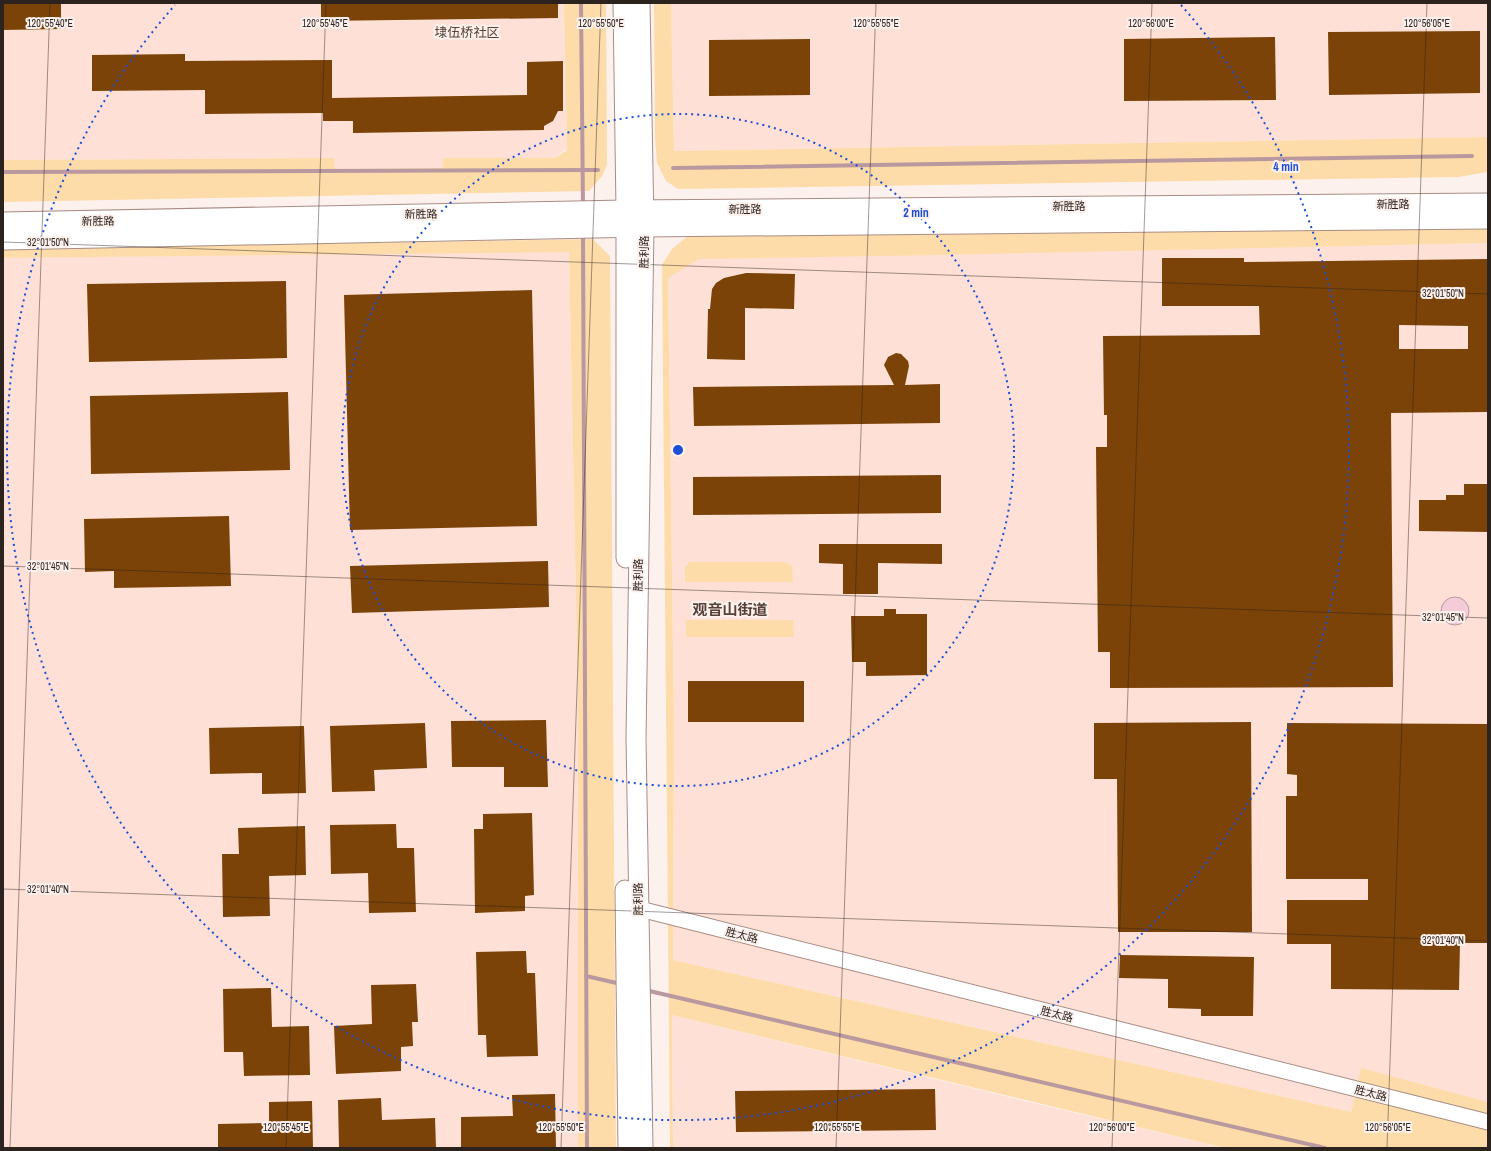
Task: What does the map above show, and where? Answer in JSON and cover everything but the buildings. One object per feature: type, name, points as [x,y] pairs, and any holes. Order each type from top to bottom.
[{"type":"street","name":"胜利路","points":[[623,3],[635,219]]},
{"type":"street","name":"胜利路","points":[[628,1148],[632,1004],[632,907],[623,738],[640,3]]},
{"type":"street","name":"新胜路","points":[[3,240],[635,219],[1488,203]]},
{"type":"street","name":"新胜路","points":[[3,222],[635,219],[1488,219]]},
{"type":"street","name":"胜太路","points":[[632,907],[1488,1122]]},
{"type":"street","name":"胜利路","points":[[632,1004],[643,1148]]},
{"type":"shaded area","points":[[3,3],[564,3],[567,150],[564,150],[555,158],[443,158],[442,168],[335,169],[334,158],[3,160]]},
{"type":"shaded area","points":[[564,3],[606,3],[607,165],[602,176],[589,191],[3,202],[3,160],[334,158],[335,169],[442,168],[443,158],[555,158],[567,150]]},
{"type":"shaded area","points":[[654,3],[671,3],[674,151],[1488,137],[1488,172],[1458,177],[678,189],[666,181],[657,163],[655,138]]},
{"type":"shaded area","points":[[671,3],[1488,3],[1488,137],[674,151]]},
{"type":"shaded area","points":[[1488,224],[1488,243],[699,259],[668,278],[674,723],[673,960],[1351,1112],[1361,1068],[1488,1102],[1488,1148],[1225,1148],[672,1015],[673,1148],[670,1148],[662,265],[672,249],[689,235]]},
{"type":"shaded area","points":[[593,239],[610,256],[616,1148],[578,1148],[578,698],[569,252],[3,258],[3,249]]},
{"type":"shaded area","points":[[1488,243],[1488,1102],[1361,1069],[1351,1112],[673,960],[674,723],[668,277],[699,259],[720,258]]},
{"type":"shaded area","points":[[569,251],[578,698],[578,1148],[3,1148],[3,258]]},
{"type":"shaded area","points":[[690,562],[785,562],[792,566],[793,582],[685,582],[685,567]]},
{"type":"shaded area","points":[[1455,597],[1465,601],[1469,611],[1465,621],[1455,625],[1445,621],[1441,611],[1445,601]]},
{"type":"shaded area","points":[[686,620],[793,620],[794,637],[686,637]]},
{"type":"shaded area","points":[[672,1015],[1025,1101],[1225,1148],[673,1148]]},
{"type":"waterway","points":[[581,3],[583,207]]},
{"type":"waterway","points":[[673,168],[1472,156]]},
{"type":"waterway","points":[[3,172],[598,170]]},
{"type":"waterway","points":[[583,233],[587,1148]]},
{"type":"waterway","points":[[586,976],[621,984]]},
{"type":"waterway","points":[[645,990],[1325,1148]]},
{"type":"district","name":"埭伍桥社区","points":[[467,32]]},
{"type":"district","name":"观音山街道","points":[[730,609]]}]
